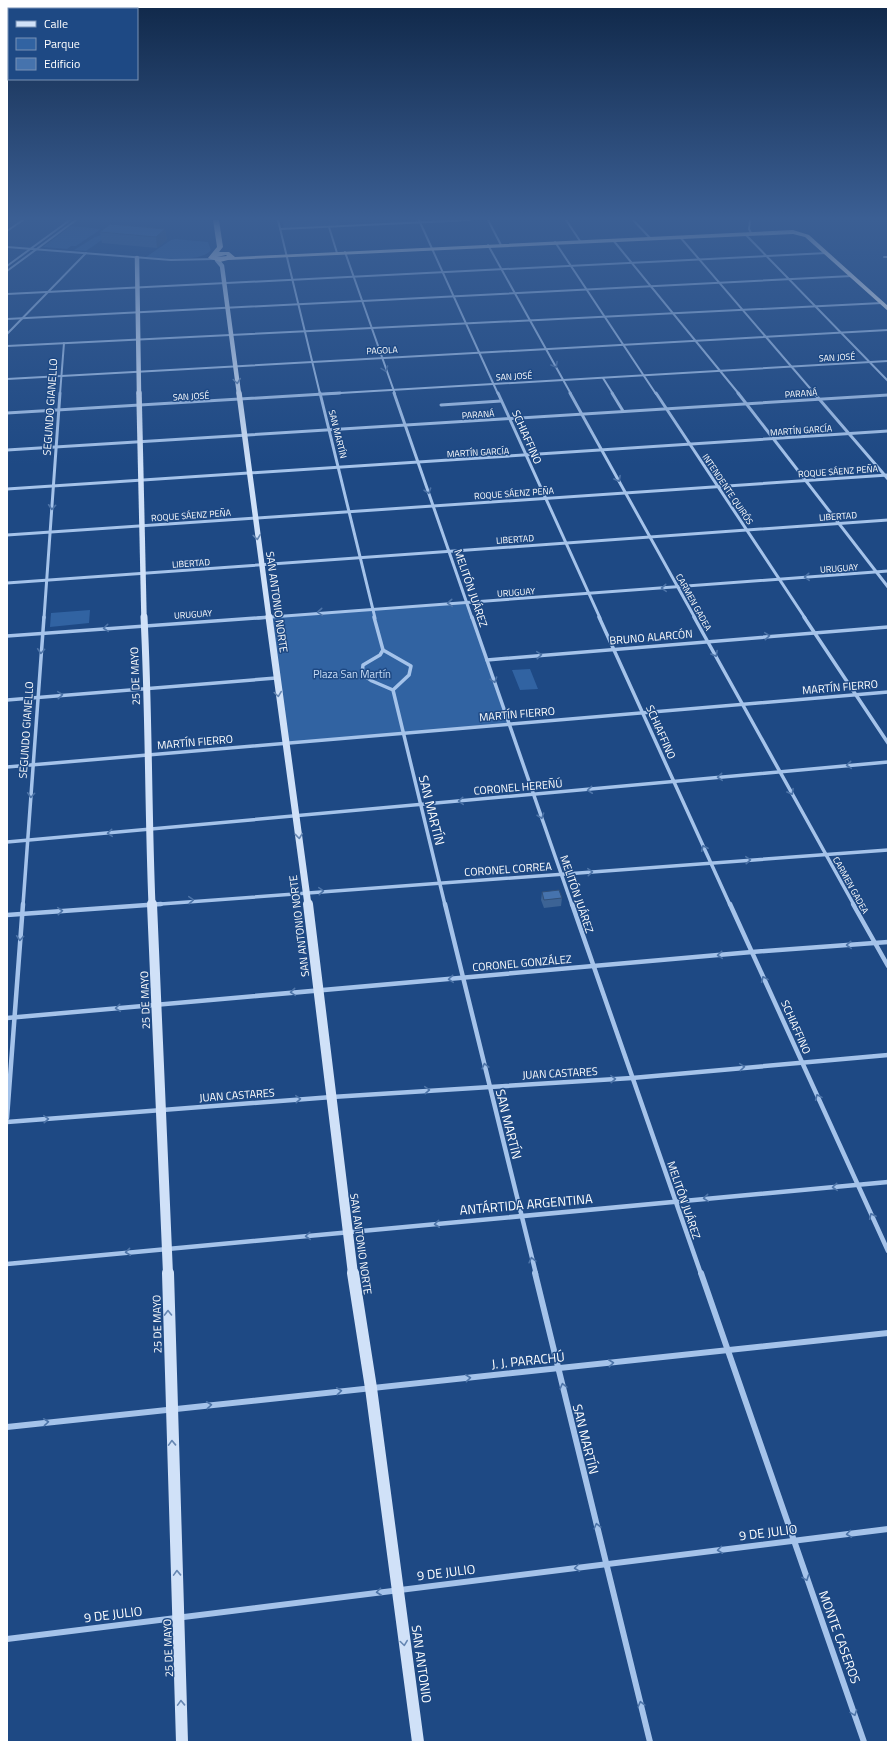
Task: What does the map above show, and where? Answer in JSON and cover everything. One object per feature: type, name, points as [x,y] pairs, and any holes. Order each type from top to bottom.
[{"type":"highway","points":[[882,303],[888,309]]},
{"type":"street","points":[[7,334],[38,302]]},
{"type":"street","name":"25 DE MAYO","points":[[138,302],[141,406],[140,481],[142,573],[148,688],[149,829],[167,1248],[170,1409],[179,1617],[182,1742]]},
{"type":"street","name":"SAN ANTONIO NORTE","points":[[226,302],[269,616],[284,743],[297,816],[317,990],[332,1097],[346,1233],[371,1388],[397,1590]]},
{"type":"street","points":[[7,318],[349,302]]},
{"type":"street","name":"MELITÓN JUÁREZ","points":[[362,302],[380,357],[433,505],[793,1541]]},
{"type":"street","name":"SCHIAFFINO","points":[[455,302],[888,1251]]},
{"type":"street","name":"CARMEN GADEA","points":[[519,302],[888,966]]},
{"type":"street","name":"INTENDENTE QUIRÓS","points":[[595,302],[888,744]]},
{"type":"street","points":[[664,302],[721,371],[888,587]]},
{"type":"street","points":[[735,302],[888,479]]},
{"type":"street","points":[[812,302],[888,381]]},
{"type":"street","points":[[7,346],[882,303]]},
{"type":"street","name":"SAN MARTÍN","points":[[298,304],[349,511],[359,558],[383,650]]},
{"type":"street","name":"PAGOLA","points":[[7,379],[380,357],[888,330]]},
{"type":"street","name":"SEGUNDO GIANELLO","points":[[7,1118],[64,343]]},
{"type":"street","name":"SAN JOSÉ","points":[[7,413],[239,401],[493,384],[888,361]]},
{"type":"street","points":[[603,378],[623,412]]},
{"type":"street","name":"PARANÁ","points":[[7,450],[888,395]]},
{"type":"street","points":[[441,405],[501,401]]},
{"type":"street","name":"MARTÍN GARCÍA","points":[[7,489],[888,431]]},
{"type":"street","name":"ROQUE SÁENZ PEÑA","points":[[7,535],[886,475]]},
{"type":"street","name":"LIBERTAD","points":[[7,582],[888,520]]},
{"type":"street","name":"URUGUAY","points":[[7,636],[888,571]]},
{"type":"street","name":"BRUNO ALARCÓN","points":[[487,660],[888,627]]},
{"type":"street","points":[[383,650],[387,654],[402,659],[411,666],[409,675],[392,690],[385,685],[372,682],[362,674],[363,665],[380,655],[383,650]]},
{"type":"street","points":[[7,700],[276,678]]},
{"type":"street","name":"SAN MARTÍN","points":[[392,690],[650,1742]]},
{"type":"street","name":"MARTÍN FIERRO","points":[[7,767],[888,692]]},
{"type":"street","name":"CORONEL HEREÑÚ","points":[[7,842],[888,762]]},
{"type":"street","name":"CORONEL CORREA","points":[[7,915],[152,903],[888,850]]},
{"type":"street","name":"CORONEL GONZÁLEZ","points":[[7,1018],[752,952],[888,942]]},
{"type":"street","name":"JUAN CASTARES","points":[[7,1122],[332,1097],[632,1078],[888,1055]]},
{"type":"street","name":"ANTÁRTIDA ARGENTINA","points":[[7,1264],[888,1182]]},
{"type":"street","name":"J. J. PARACHÚ","points":[[7,1427],[888,1333]]},
{"type":"street","name":"9 DE JULIO","points":[[7,1639],[888,1529]]},
{"type":"street","name":"MONTE CASEROS","points":[[793,1541],[864,1742]]},
{"type":"street","name":"SAN ANTONIO","points":[[397,1590],[418,1742]]},
{"type":"green space","name":"Plaza San Martín","points":[[466,602],[509,724],[285,743],[269,616]]},
{"type":"green space","points":[[90,610],[89,623],[50,627],[51,613]]},
{"type":"green space","points":[[530,669],[538,689],[520,690],[512,670]]},
{"type":"building","points":[[559,890],[562,898],[544,900],[542,892]]}]
